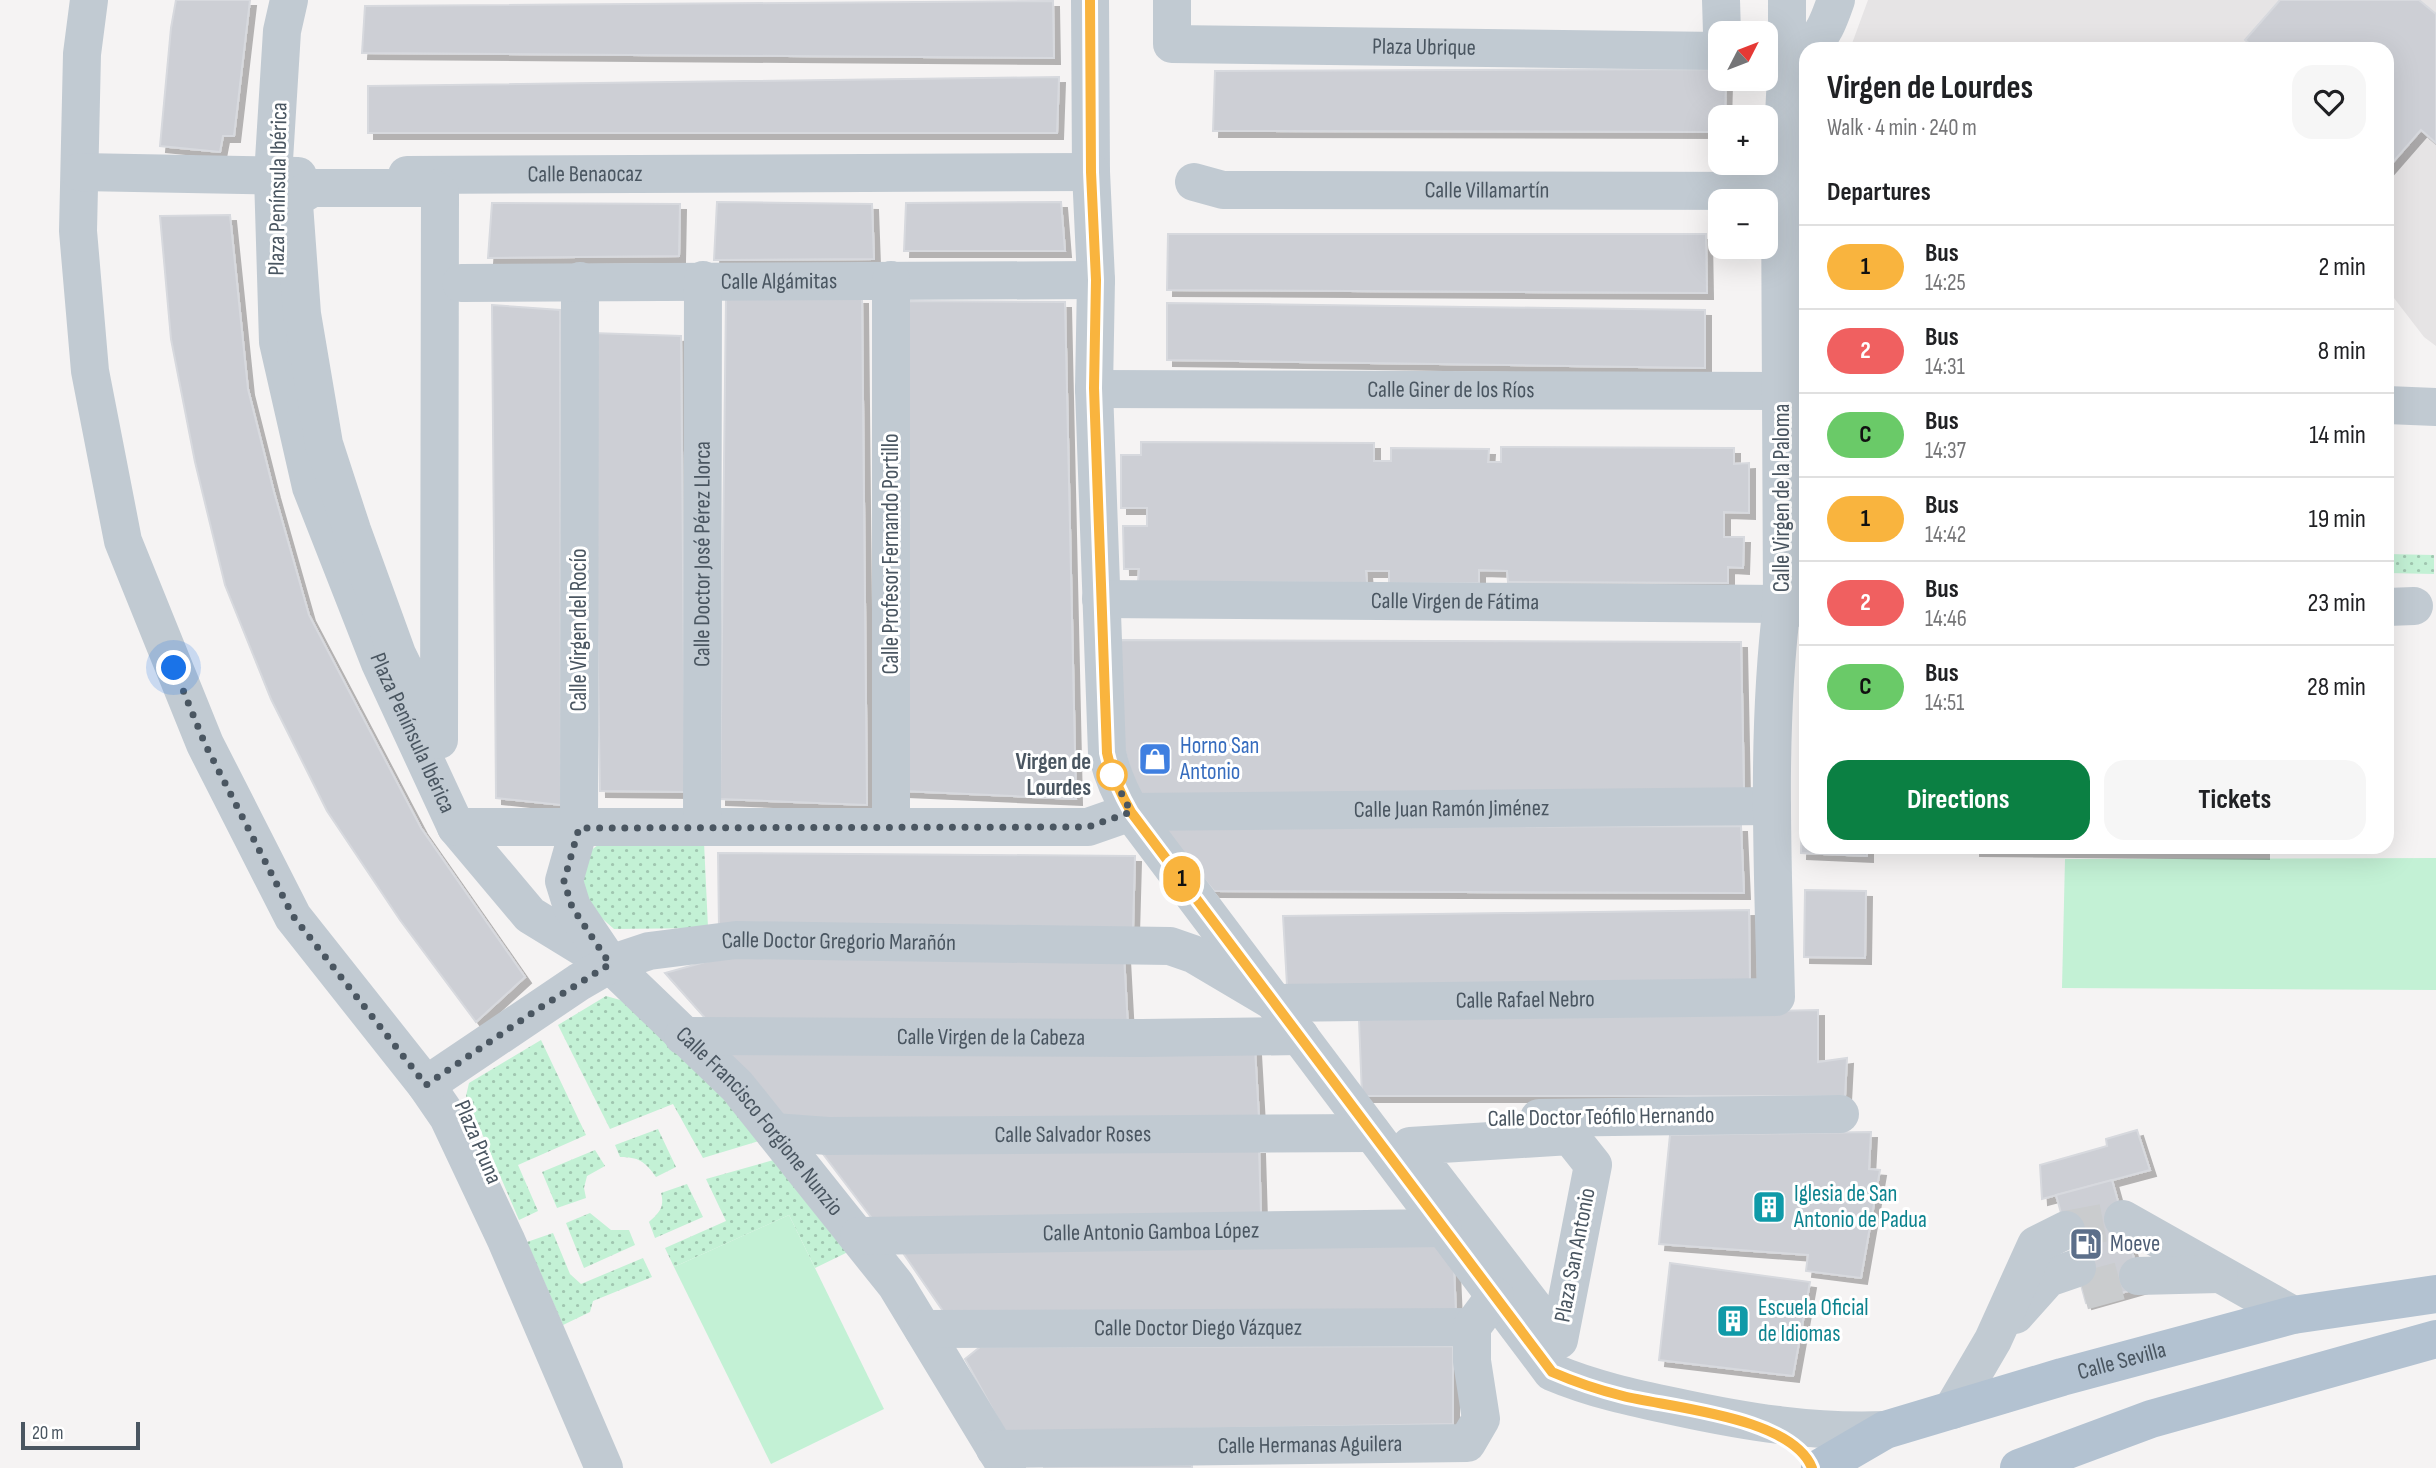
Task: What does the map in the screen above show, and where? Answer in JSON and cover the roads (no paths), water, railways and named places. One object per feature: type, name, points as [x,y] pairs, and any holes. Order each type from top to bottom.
[{"type":"main road","name":"Calle Sevilla","points":[[1820,1468],[1885,1430],[2062,1377],[2293,1315],[2436,1294]]},
{"type":"main road","points":[[2019,1468],[2151,1419],[2436,1339]]},
{"type":"street","points":[[89,0],[82,54],[78,231],[90,371],[123,541],[205,744],[293,916],[426,1085],[448,1117],[506,1240],[604,1468]]},
{"type":"street","name":"Plaza Península Ibérica","points":[[289,0],[282,32],[274,176],[278,342],[311,487],[380,663],[456,827]]},
{"type":"street","points":[[1090,0],[1091,172],[1096,280],[1094,388],[1107,753],[1111,773],[1131,812],[1552,1372],[1580,1384],[1624,1396],[1744,1422],[1840,1432],[1885,1430]]},
{"type":"street","name":"Plaza Ubrique","points":[[1172,0],[1172,44],[1708,51]]},
{"type":"street","points":[[1721,0],[1722,21]]},
{"type":"street","name":"Calle Virgen de la Paloma","points":[[1787,0],[1799,48]]},
{"type":"street","points":[[1814,42],[1828,25],[1836,0]]},
{"type":"street","name":"Calle Virgen de la Paloma","points":[[1776,997],[1772,806],[1782,710],[1775,657],[1794,607],[1794,391],[1780,191],[1799,59]]},
{"type":"street","name":"Calle Benaocaz","points":[[79,172],[274,176],[448,184],[1091,172]]},
{"type":"street","name":"Calle Villamartín","points":[[1194,182],[1223,190],[1780,191]]},
{"type":"street","name":"Plaza Península Ibérica","points":[[448,184],[461,282],[456,827]]},
{"type":"street","name":"Plaza Península Ibérica","points":[[448,184],[439,658],[439,740],[397,654],[324,444],[302,314],[294,205],[299,196],[312,188],[432,188],[448,184]]},
{"type":"street","name":"Calle Doctor José Pérez Llorca","points":[[702,827],[703,280]]},
{"type":"street","name":"Calle Profesor Fernando Portillo","points":[[891,280],[891,827]]},
{"type":"street","name":"Calle Algámitas","points":[[461,282],[1096,280]]},
{"type":"street","name":"Calle Virgen del Rocío","points":[[580,281],[579,828],[564,881],[572,907],[610,964]]},
{"type":"street","name":"Calle Giner de los Ríos","points":[[1094,388],[1794,391]]},
{"type":"street","points":[[2394,405],[2436,407]]},
{"type":"street","name":"Calle Virgen de Fátima","points":[[1101,599],[1794,607]]},
{"type":"street","name":"Calle Juan Ramón Jiménez","points":[[456,827],[1088,827],[1131,812],[1772,806]]},
{"type":"street","name":"Calle Francisco Forgione Nunzio","points":[[456,827],[530,915],[610,964],[737,1086],[896,1285],[995,1462]]},
{"type":"street","name":"Calle Doctor Gregorio Marañón","points":[[426,1085],[610,964],[649,951],[736,940],[1170,946],[1193,954],[1276,1003]]},
{"type":"street","name":"Plaza Pruna","points":[[625,1468],[456,1099],[457,1076],[608,989],[622,990],[726,1095],[850,1244],[995,1462]]},
{"type":"street","name":"Calle Rafael Nebro","points":[[1276,1003],[1776,997]]},
{"type":"street","name":"Calle Virgen de la Cabeza","points":[[683,1036],[1300,1036]]},
{"type":"street","name":"Calle Doctor Teófilo Hernando","points":[[1367,1127],[1840,1114]]},
{"type":"street","name":"Calle Salvador Roses","points":[[774,1132],[828,1136],[1367,1127]]},
{"type":"street","name":"Plaza San Antonio","points":[[1570,1136],[1593,1165],[1559,1340],[1541,1317],[1410,1146],[1570,1136]]},
{"type":"street","name":"Calle Antonio Gamboa López","points":[[859,1236],[1443,1228]]},
{"type":"street","points":[[1952,1409],[1993,1340],[2036,1245],[2066,1230]]},
{"type":"street","points":[[2219,1274],[2131,1249],[2219,1274],[2293,1315]]},
{"type":"street","points":[[1993,1340],[2080,1279]]},
{"type":"street","points":[[1472,1327],[1495,1296]]},
{"type":"street","name":"Calle Doctor Diego Vázquez","points":[[923,1329],[1472,1327]]},
{"type":"street","name":"Calle Hermanas Aguilera","points":[[995,1462],[1467,1443],[1481,1419],[1472,1361],[1472,1327]]},
{"type":"street","points":[[1744,1422],[1786,1438],[1808,1457],[1812,1468]]},
{"type":"tunnel","points":[[2066,1230],[2123,1219]]},
{"type":"tunnel","points":[[2083,1291],[2138,1276]]},
{"type":"place","name":"Horno San Antonio","points":[[1155,759]]},
{"type":"place","name":"Virgen de Lourdes","points":[[1112,775]]},
{"type":"place","name":"Iglesia de San Antonio de Padua","points":[[1769,1207]]},
{"type":"place","name":"Moeve","points":[[2086,1244]]},
{"type":"place","name":"Escuela Oficial de Idiomas","points":[[1733,1321]]}]
